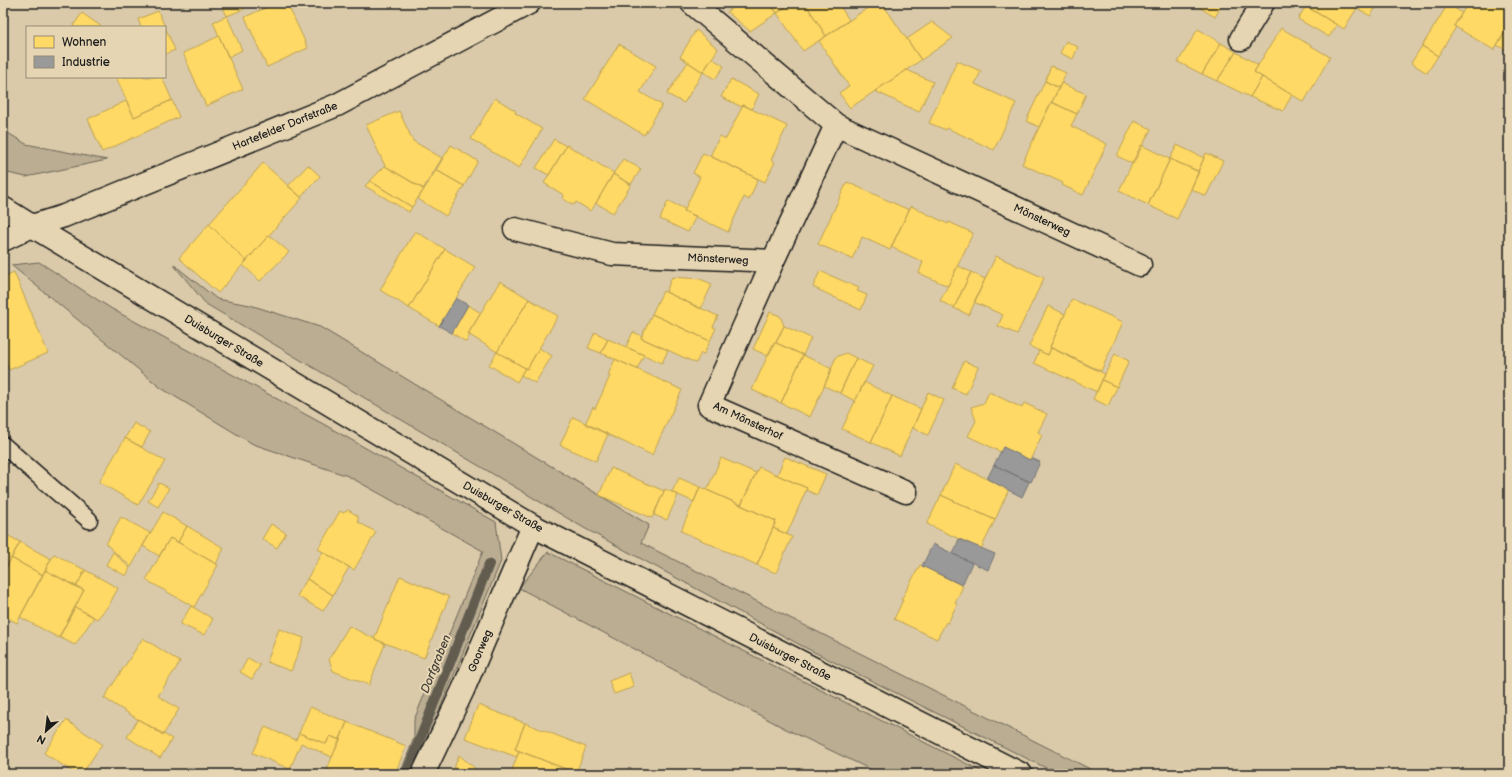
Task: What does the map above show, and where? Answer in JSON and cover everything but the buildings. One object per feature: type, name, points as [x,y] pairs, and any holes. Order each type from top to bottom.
[{"type":"main road","name":"Hartefelder Dorfstraße","points":[[3,240],[32,226],[64,216],[337,105],[529,3]]},
{"type":"main road","name":"Mönsterweg","points":[[692,3],[836,125],[1140,265]]},
{"type":"main road","points":[[1241,38],[1263,3]]},
{"type":"main road","points":[[773,261],[836,125]]},
{"type":"main road","name":"Duisburger Straße","points":[[3,208],[533,526],[1021,774]]},
{"type":"main road","name":"Mönsterweg","points":[[516,229],[612,254],[773,261]]},
{"type":"main road","name":"Am Mönsterhof","points":[[773,261],[709,405],[906,492]]},
{"type":"main road","name":"Goorweg","points":[[423,774],[463,690],[533,526]]},
{"type":"lane","points":[[3,445],[89,520]]},
{"type":"shaded area","points":[[3,130],[26,144],[107,160],[26,177],[3,172]]},
{"type":"shaded area","points":[[39,262],[112,309],[325,425],[496,522],[501,561],[413,774],[400,774],[414,738],[414,720],[483,551],[348,476],[253,444],[161,388],[11,265]]},
{"type":"shaded area","points":[[173,264],[217,299],[250,305],[320,327],[649,525],[641,543],[1100,774],[1058,774],[804,647],[584,528],[206,304]]},
{"type":"shaded area","points":[[548,552],[987,774],[880,774],[786,729],[519,588]]},
{"type":"waterway","name":"Dorfgraben","points":[[406,774],[489,564]]}]
